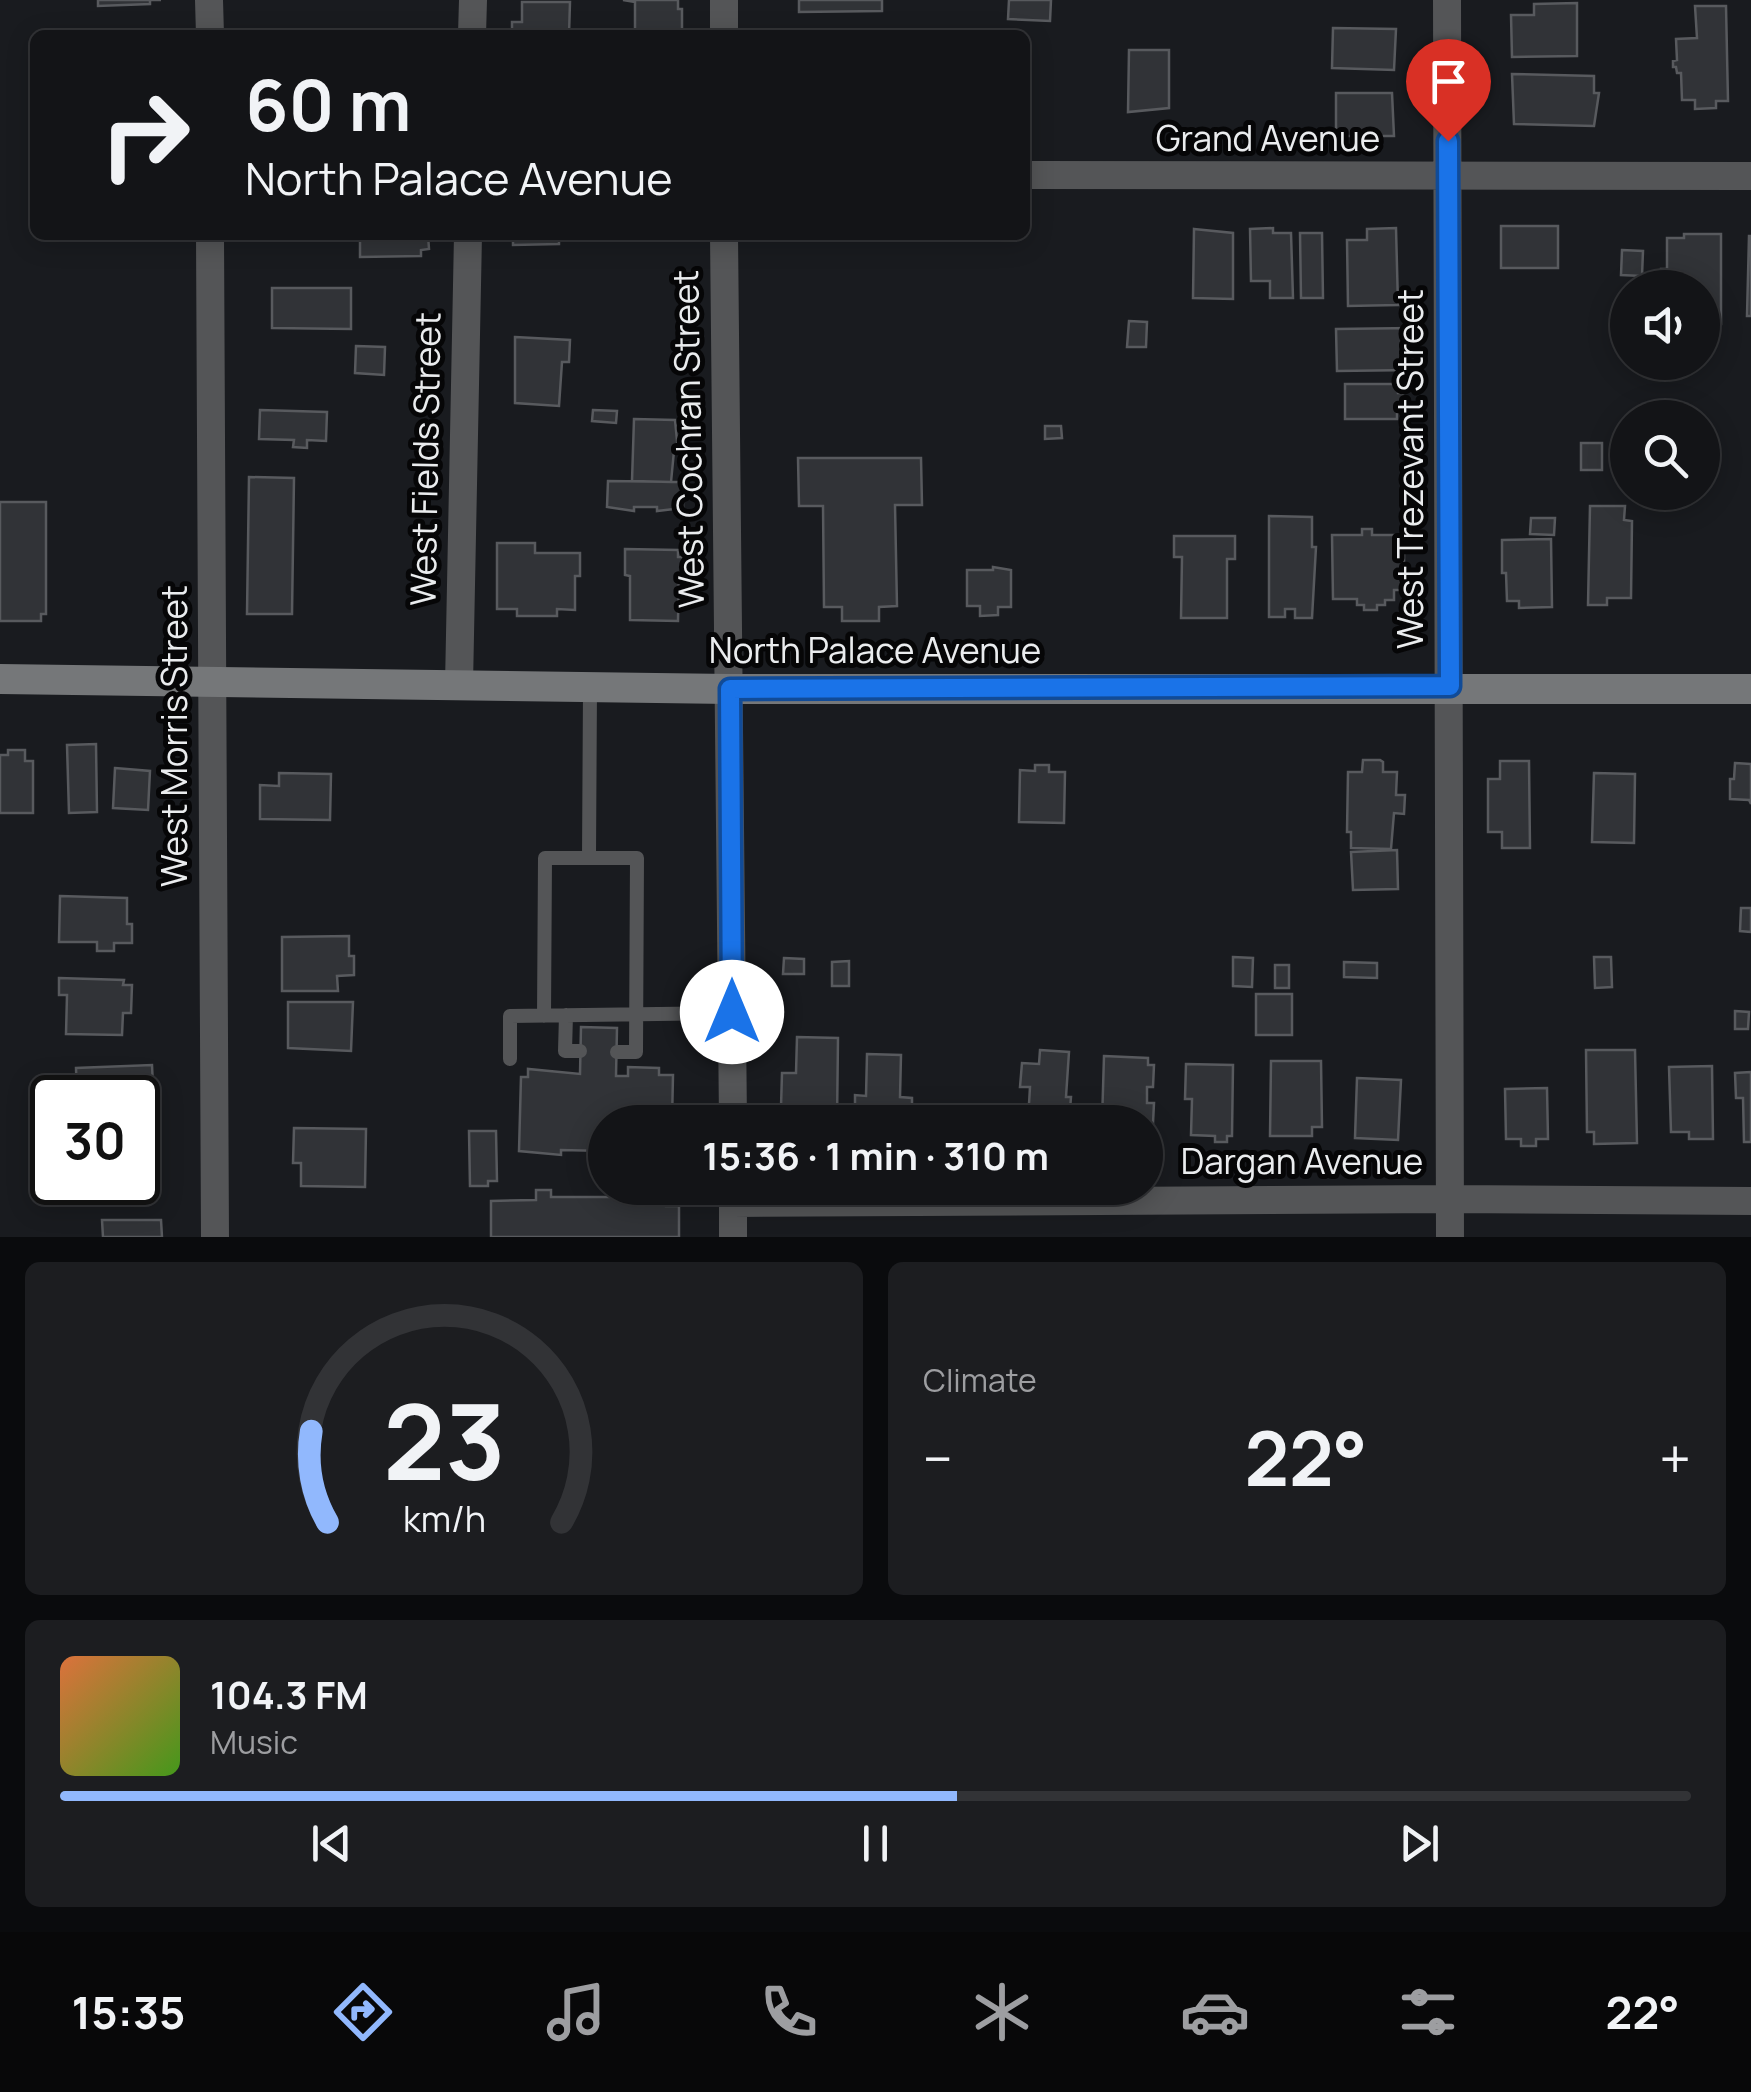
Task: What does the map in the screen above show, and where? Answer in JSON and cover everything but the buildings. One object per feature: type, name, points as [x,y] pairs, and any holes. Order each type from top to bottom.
[{"type":"street","points":[[210,0],[210,30]]},
{"type":"street","points":[[472,30],[473,0]]},
{"type":"street","points":[[724,0],[724,30]]},
{"type":"street","name":"West Trezevant Street","points":[[1447,0],[1450,1237]]},
{"type":"street","name":"Grand Avenue","points":[[1030,175],[1751,176]]},
{"type":"street","name":"West Morris Street","points":[[210,240],[215,1237]]},
{"type":"street","name":"West Fields Street","points":[[459,685],[468,240]]},
{"type":"street","name":"West Cochran Street","points":[[724,240],[732,1105]]},
{"type":"street","name":"North Palace Avenue","points":[[0,679],[730,689],[1751,688]]},
{"type":"street","name":"Dargan Avenue","points":[[1163,1197],[1751,1201]]},
{"type":"street","points":[[733,1205],[733,1237]]},
{"type":"lane","points":[[589,858],[590,688]]},
{"type":"lane","points":[[544,1016],[545,858],[637,858],[636,1052],[616,1052]]},
{"type":"lane","points":[[510,1059],[510,1016],[732,1012]]},
{"type":"lane","points":[[566,1016],[565,1052],[580,1052]]},
{"type":"route","points":[[732,1012],[730,689],[1450,686],[1448,141]]}]
